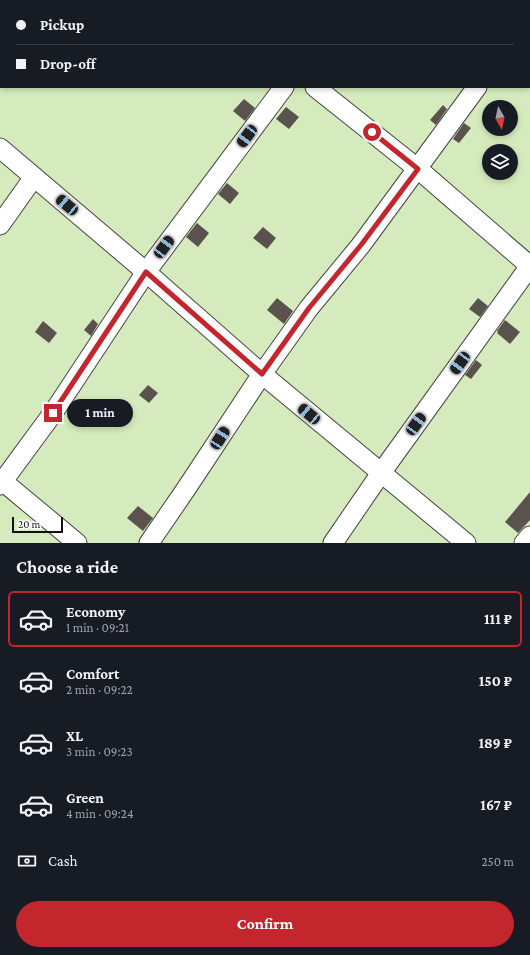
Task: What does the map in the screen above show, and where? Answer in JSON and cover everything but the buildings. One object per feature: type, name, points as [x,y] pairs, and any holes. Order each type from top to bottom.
[{"type":"lane","points":[[77,543],[1,482],[53,413],[146,272],[283,88]]},
{"type":"lane","points":[[316,88],[418,169],[530,266],[381,473],[333,543]]},
{"type":"lane","points":[[149,543],[262,374],[309,308],[361,245],[476,88]]},
{"type":"lane","points":[[0,148],[146,272],[262,374],[466,543]]},
{"type":"lane","points":[[0,225],[34,177]]},
{"type":"lane","points":[[524,543],[530,536]]},
{"type":"green space","points":[[0,88],[530,88],[530,543],[0,543]]},
{"type":"route","points":[[53,413],[146,272],[262,374],[309,308],[361,245],[418,169],[372,132]]}]
